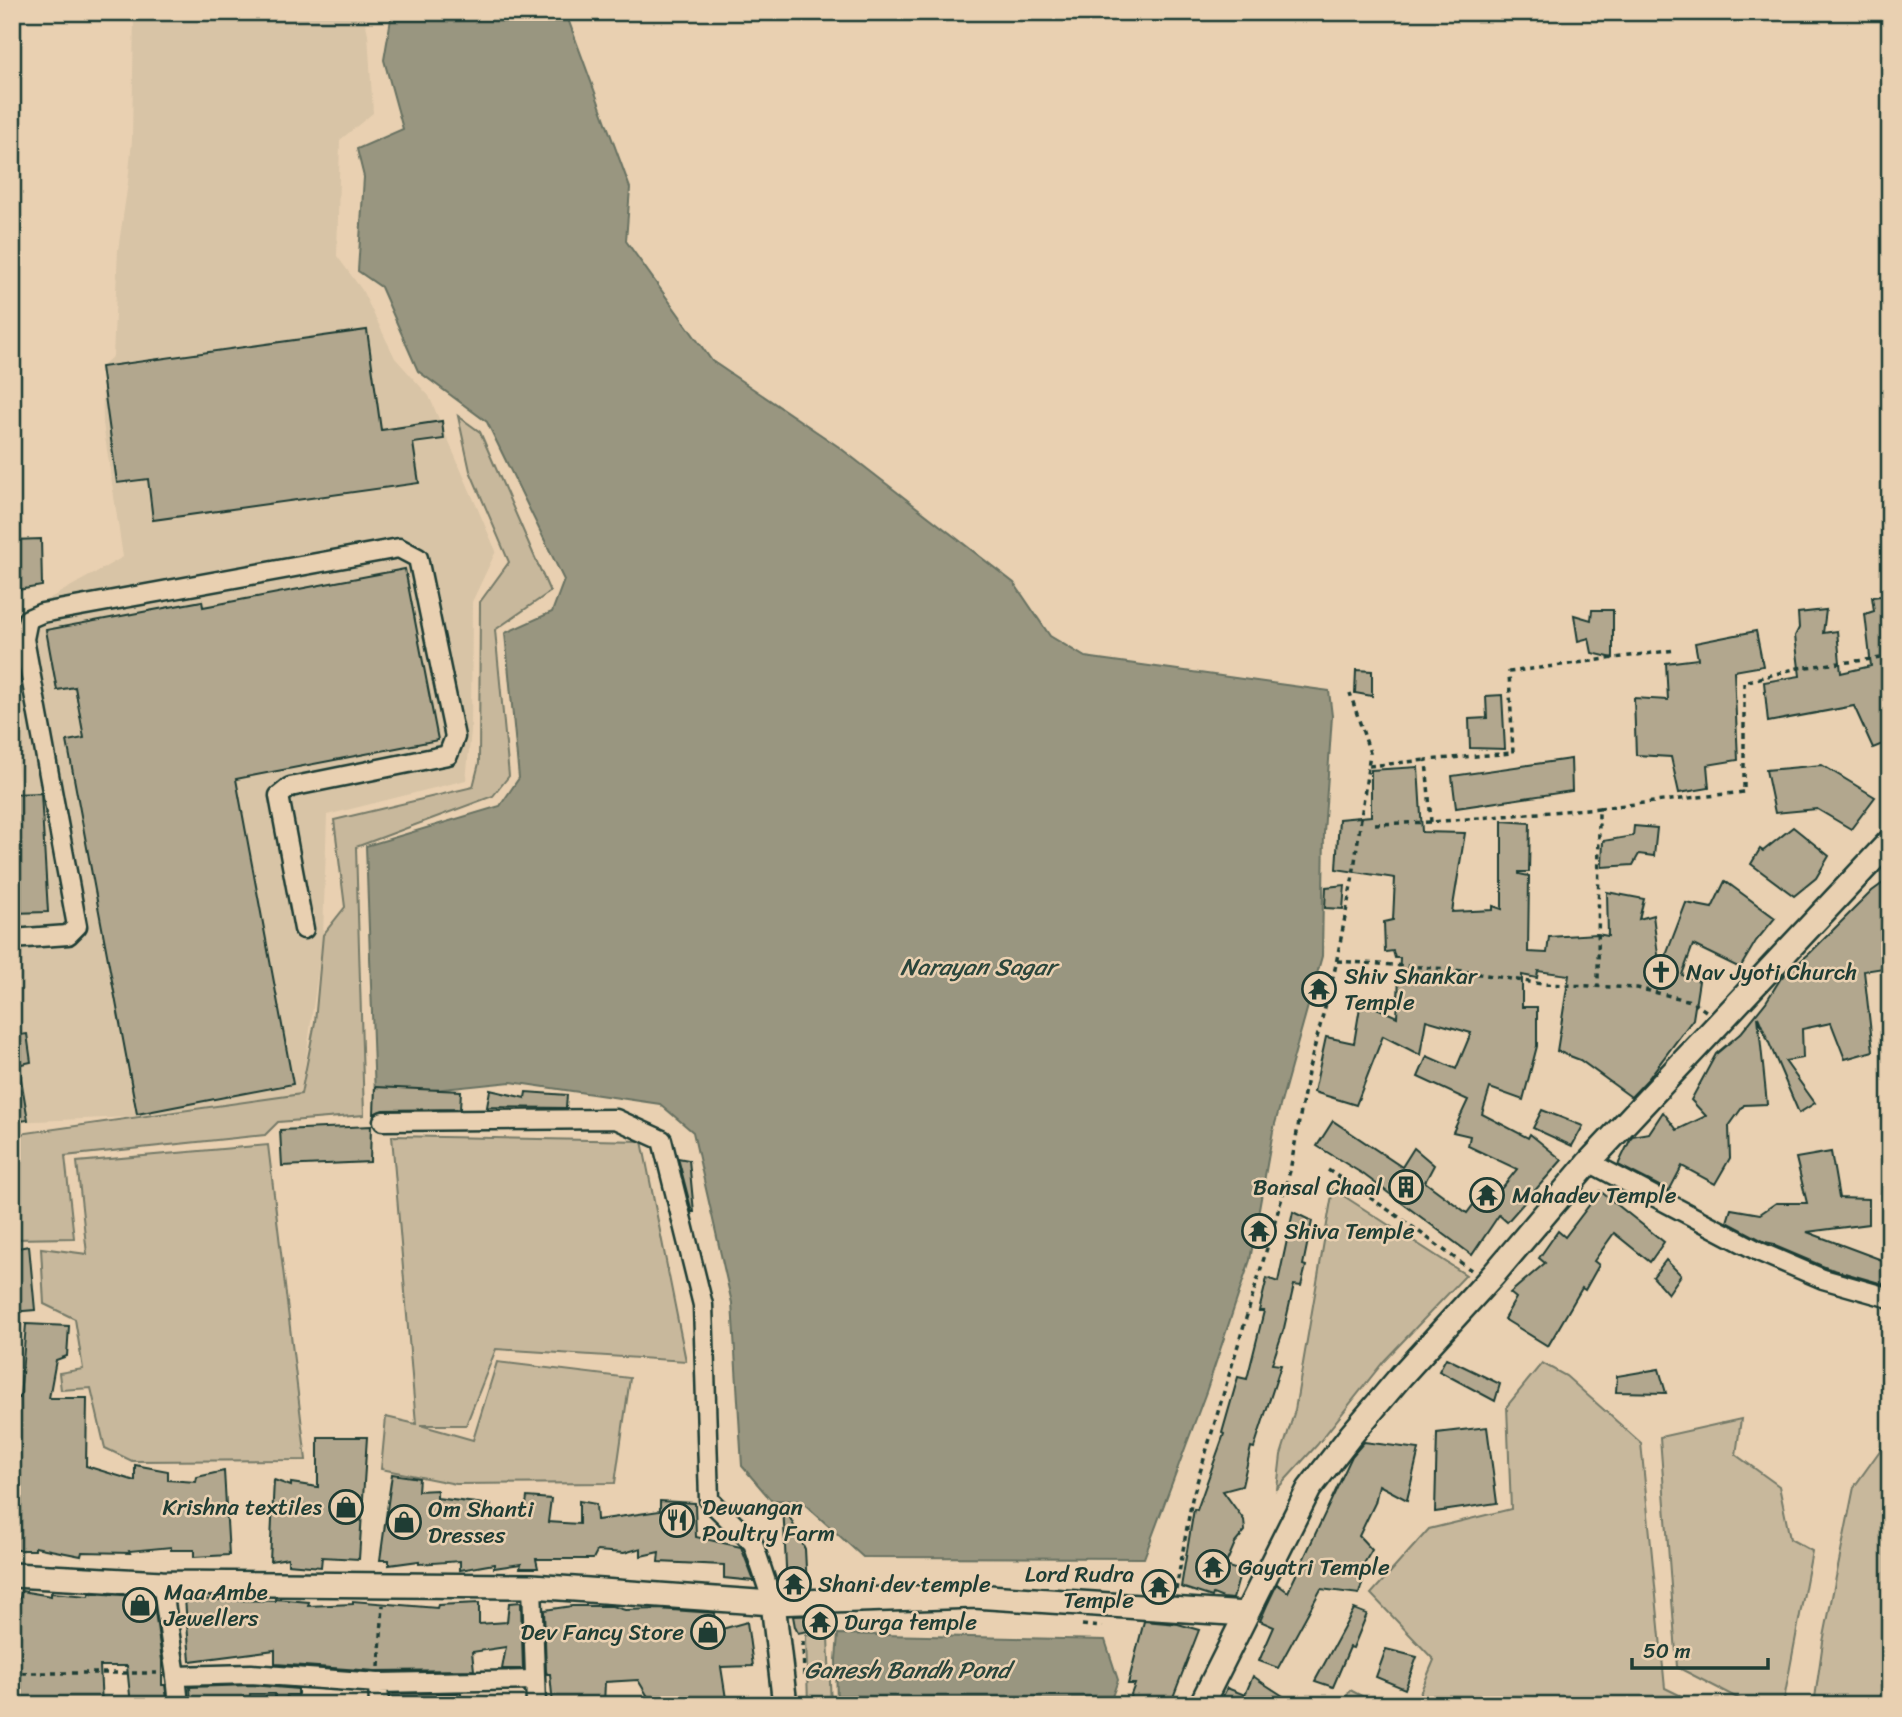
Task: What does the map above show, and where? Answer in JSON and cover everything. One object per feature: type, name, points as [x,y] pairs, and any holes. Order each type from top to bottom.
[{"type":"main road","points":[[1201,1705],[1309,1489],[1401,1376],[1589,1162],[1890,841]]},
{"type":"main road","points":[[12,1575],[162,1583],[532,1586],[773,1602],[975,1596],[1246,1614]]},
{"type":"main road","points":[[773,1602],[785,1705]]},
{"type":"street","points":[[12,939],[68,935],[77,926],[24,639],[28,619],[42,613],[399,548],[418,558],[454,737],[448,755],[290,787],[279,796],[304,929]]},
{"type":"street","points":[[383,1121],[617,1119],[662,1140],[704,1305],[709,1500],[753,1543],[773,1602]]},
{"type":"street","points":[[1589,1162],[1772,1257],[1823,1279],[1890,1298]]},
{"type":"street","points":[[162,1583],[179,1705]]},
{"type":"street","points":[[532,1586],[536,1705]]},
{"type":"street","points":[[176,1676],[251,1674],[378,1683],[534,1680]]},
{"type":"street","points":[[378,1683],[379,1705]]},
{"type":"path","points":[[1368,766],[1513,754],[1509,672],[1675,650]]},
{"type":"path","points":[[1375,824],[1599,808],[1744,792],[1744,682],[1798,668],[1890,657]]},
{"type":"path","points":[[1172,1609],[1192,1499],[1290,1171],[1308,1072],[1337,961],[1353,876],[1370,753],[1350,693]]},
{"type":"path","points":[[1426,760],[1431,822]]},
{"type":"path","points":[[1598,985],[1599,808]]},
{"type":"path","points":[[1337,961],[1449,969],[1542,984],[1637,988],[1691,1001],[1721,1021]]},
{"type":"path","points":[[1328,1170],[1452,1254],[1486,1282]]},
{"type":"path","points":[[378,1683],[384,1585]]},
{"type":"path","points":[[803,1641],[804,1679]]},
{"type":"path","points":[[19,1672],[21,1705]]},
{"type":"path","points":[[12,1673],[168,1672],[176,1676]]},
{"type":"shaded area","points":[[134,12],[363,12],[368,34],[373,113],[340,140],[337,256],[362,290],[395,358],[429,396],[496,551],[472,602],[471,731],[466,780],[327,815],[323,935],[301,1095],[130,1117],[12,1122],[12,883],[21,794],[12,731],[12,622],[123,557],[103,423],[102,366],[113,356],[118,250],[132,140]]},
{"type":"shaded area","points":[[458,416],[480,432],[550,592],[495,630],[509,776],[493,796],[356,847],[364,1115],[278,1122],[265,1135],[65,1156],[74,1238],[12,1239],[12,1135],[301,1094],[315,1022],[323,935],[345,907],[334,820],[473,787],[479,763],[480,602],[509,562],[470,471]]},
{"type":"shaded area","points":[[392,1136],[642,1141],[686,1361],[496,1349],[466,1425],[420,1425],[473,1440],[497,1362],[630,1378],[615,1483],[456,1484],[381,1469],[386,1417],[416,1424]]},
{"type":"shaded area","points":[[268,1145],[306,1460],[132,1461],[105,1448],[91,1388],[61,1390],[59,1373],[83,1369],[75,1319],[44,1304],[41,1248],[87,1254],[77,1162]]},
{"type":"shaded area","points":[[1333,1189],[1466,1275],[1384,1361],[1317,1445],[1277,1489],[1281,1455],[1295,1410]]},
{"type":"shaded area","points":[[1542,1363],[1566,1376],[1641,1443],[1665,1688],[1700,1705],[1415,1705],[1434,1660],[1371,1594],[1429,1529],[1511,1509],[1507,1406]]},
{"type":"shaded area","points":[[1741,1419],[1736,1455],[1779,1486],[1790,1539],[1812,1551],[1783,1705],[1751,1705],[1677,1667],[1660,1437]]},
{"type":"shaded area","points":[[1881,1449],[1890,1451],[1890,1705],[1814,1705],[1823,1642],[1854,1487]]},
{"type":"shaded area","points":[[806,1635],[828,1637],[831,1705],[808,1705]]},
{"type":"shaded area","points":[[1350,1690],[1379,1705],[1342,1705]]},
{"type":"water","name":"Narayan Sagar","points":[[389,12],[563,12],[568,19],[630,188],[626,241],[712,361],[839,447],[1014,583],[1050,636],[1085,657],[1329,691],[1332,716],[1324,833],[1322,956],[1273,1131],[1250,1260],[1206,1392],[1144,1558],[863,1557],[801,1501],[771,1500],[742,1466],[732,1303],[693,1132],[660,1104],[511,1082],[375,1096],[366,846],[500,806],[519,778],[505,633],[552,612],[564,580],[487,422],[418,371],[381,287],[358,271],[364,177],[357,149],[403,129],[384,60],[391,19]]},
{"type":"water","name":"Ganesh Bandh Pond","points":[[838,1634],[1105,1640],[1118,1680],[1109,1705],[837,1705]]},
{"type":"building","points":[[367,330],[381,430],[442,421],[444,439],[413,443],[419,483],[153,520],[148,479],[117,483],[101,367]]},
{"type":"building","points":[[41,539],[42,586],[12,591],[12,540]]},
{"type":"building","points":[[405,569],[438,740],[236,779],[293,1084],[137,1114],[67,741],[84,738],[75,687],[57,690],[46,630],[202,601],[203,607]]},
{"type":"building","points":[[1890,595],[1890,741],[1873,748],[1854,706],[1768,722],[1764,682],[1800,676],[1795,636],[1799,628],[1798,613],[1826,610],[1823,633],[1837,631],[1841,673],[1871,666],[1865,614],[1874,611],[1872,597]]},
{"type":"building","points":[[1592,610],[1613,610],[1613,658],[1592,653],[1589,638],[1578,641],[1574,615],[1591,620]]},
{"type":"building","points":[[1756,631],[1763,666],[1734,671],[1738,760],[1707,765],[1709,788],[1679,793],[1671,757],[1636,755],[1634,698],[1668,700],[1666,663],[1698,659],[1695,643]]},
{"type":"building","points":[[1356,670],[1372,671],[1372,696],[1355,693]]},
{"type":"building","points":[[1502,695],[1505,749],[1470,748],[1469,719],[1487,718],[1486,696]]},
{"type":"building","points":[[1571,759],[1572,791],[1456,808],[1452,776]]},
{"type":"building","points":[[1822,765],[1875,797],[1851,829],[1817,809],[1775,813],[1766,770]]},
{"type":"building","points":[[1418,767],[1422,832],[1465,833],[1452,912],[1493,910],[1493,906],[1502,909],[1502,821],[1530,823],[1529,872],[1519,872],[1529,876],[1528,952],[1547,953],[1549,937],[1597,934],[1608,936],[1607,892],[1644,899],[1639,919],[1653,915],[1660,971],[1686,903],[1712,908],[1725,881],[1775,918],[1756,941],[1740,968],[1693,945],[1682,975],[1699,981],[1693,1019],[1648,1079],[1631,1097],[1580,1060],[1557,1051],[1569,975],[1538,971],[1537,978],[1522,975],[1522,1007],[1537,1007],[1537,1046],[1523,1100],[1490,1088],[1482,1114],[1528,1138],[1530,1134],[1562,1160],[1507,1222],[1499,1215],[1472,1255],[1363,1174],[1317,1146],[1333,1121],[1402,1167],[1414,1148],[1434,1165],[1425,1182],[1467,1213],[1488,1185],[1497,1194],[1517,1169],[1468,1146],[1470,1136],[1453,1132],[1468,1100],[1418,1077],[1427,1056],[1456,1069],[1471,1033],[1426,1020],[1420,1055],[1383,1036],[1356,1105],[1314,1092],[1326,1037],[1354,1043],[1361,1001],[1397,1017],[1400,958],[1395,958],[1393,951],[1385,952],[1384,922],[1393,920],[1395,878],[1336,869],[1339,819],[1371,816],[1371,770]]},
{"type":"building","points":[[41,793],[48,912],[12,913],[12,794]]},
{"type":"building","points":[[1634,826],[1657,828],[1654,856],[1639,854],[1633,865],[1602,867],[1603,841],[1633,836]]},
{"type":"building","points":[[1793,827],[1829,856],[1816,878],[1794,896],[1751,864],[1760,849],[1763,851]]},
{"type":"building","points":[[1890,878],[1890,967],[1864,971],[1873,1051],[1845,1059],[1831,1023],[1802,1029],[1803,1058],[1785,1061],[1815,1103],[1799,1113],[1758,1017],[1767,1104],[1744,1105],[1729,1126],[1730,1158],[1715,1184],[1682,1166],[1669,1191],[1618,1165],[1632,1136],[1649,1133],[1663,1112],[1677,1130],[1706,1116],[1691,1100],[1716,1054],[1741,1033],[1781,978],[1872,891]]},
{"type":"building","points":[[1345,885],[1343,909],[1325,908],[1326,887]]},
{"type":"building","points":[[27,1034],[31,1062],[12,1066],[12,1036]]},
{"type":"building","points":[[20,1073],[28,1120],[12,1122],[12,1074]]},
{"type":"building","points":[[375,1087],[461,1091],[460,1109],[383,1110],[374,1114]]},
{"type":"building","points":[[490,1090],[525,1098],[526,1092],[567,1095],[566,1108],[487,1107]]},
{"type":"building","points":[[1542,1110],[1583,1126],[1572,1146],[1533,1128]]},
{"type":"building","points":[[371,1126],[370,1162],[282,1166],[280,1130]]},
{"type":"building","points":[[1831,1152],[1839,1198],[1869,1199],[1869,1224],[1807,1232],[1890,1263],[1890,1286],[1827,1268],[1765,1242],[1727,1222],[1731,1209],[1760,1214],[1776,1203],[1807,1203],[1796,1158]]},
{"type":"building","points":[[678,1158],[689,1160],[694,1212],[692,1212]]},
{"type":"building","points":[[1600,1191],[1664,1242],[1650,1262],[1614,1233],[1594,1261],[1599,1265],[1585,1290],[1582,1288],[1548,1346],[1504,1319],[1516,1298],[1510,1293],[1545,1263],[1539,1258],[1558,1231],[1565,1237]]},
{"type":"building","points":[[1293,1212],[1312,1221],[1303,1265],[1306,1266],[1301,1286],[1294,1285],[1272,1364],[1281,1365],[1254,1448],[1251,1447],[1242,1486],[1223,1491],[1244,1520],[1245,1531],[1235,1543],[1225,1566],[1241,1571],[1233,1599],[1213,1594],[1212,1597],[1181,1587],[1194,1509],[1197,1510],[1224,1434],[1222,1433],[1238,1377],[1247,1379],[1264,1311],[1259,1311],[1267,1278],[1278,1282]]},
{"type":"building","points":[[29,1246],[35,1310],[12,1312],[12,1249]]},
{"type":"building","points":[[1666,1260],[1681,1275],[1668,1294],[1653,1277]]},
{"type":"building","points":[[26,1324],[69,1326],[67,1356],[56,1360],[49,1398],[87,1398],[86,1466],[135,1481],[135,1465],[168,1471],[168,1480],[196,1482],[197,1477],[224,1471],[229,1555],[194,1557],[194,1550],[171,1550],[171,1547],[129,1551],[130,1553],[82,1552],[81,1556],[35,1547],[35,1550],[12,1550],[12,1398],[20,1398]]},
{"type":"building","points":[[1446,1358],[1500,1384],[1495,1401],[1439,1371]]},
{"type":"building","points":[[1659,1369],[1666,1393],[1616,1392],[1617,1376]]},
{"type":"building","points":[[1487,1427],[1497,1503],[1435,1512],[1437,1433]]},
{"type":"building","points":[[318,1437],[367,1437],[359,1559],[322,1557],[321,1567],[288,1564],[288,1558],[270,1561],[274,1480],[291,1486],[291,1483],[318,1487]]},
{"type":"building","points":[[1364,1442],[1419,1449],[1407,1500],[1379,1485],[1375,1503],[1359,1536],[1372,1550],[1359,1572],[1365,1573],[1359,1594],[1321,1589],[1278,1668],[1259,1661],[1274,1627],[1260,1621],[1277,1584],[1288,1592],[1352,1456]]},
{"type":"building","points":[[392,1474],[419,1478],[418,1491],[437,1490],[437,1498],[491,1505],[491,1514],[525,1513],[527,1497],[551,1499],[548,1522],[579,1524],[579,1501],[596,1504],[597,1520],[660,1511],[660,1501],[695,1503],[696,1537],[741,1547],[754,1581],[724,1578],[724,1565],[658,1562],[659,1552],[641,1556],[641,1548],[624,1553],[597,1551],[593,1559],[536,1559],[538,1568],[520,1568],[521,1564],[494,1568],[494,1564],[460,1570],[460,1561],[419,1564],[419,1561],[389,1565],[389,1560],[380,1560]]},
{"type":"building","points":[[783,1503],[805,1549],[807,1588],[787,1588]]},
{"type":"building","name":"Lord Rudra Temple","points":[[1150,1576],[1170,1579],[1167,1595],[1150,1594]]},
{"type":"building","points":[[21,1591],[51,1596],[51,1593],[89,1596],[89,1593],[153,1597],[162,1660],[162,1685],[165,1685],[168,1705],[131,1705],[127,1666],[100,1666],[102,1705],[12,1705],[12,1598],[20,1598]]},
{"type":"building","points":[[185,1599],[275,1599],[309,1602],[308,1606],[353,1604],[353,1601],[437,1608],[438,1605],[479,1603],[479,1624],[507,1622],[509,1603],[521,1602],[523,1669],[502,1669],[506,1647],[472,1652],[474,1670],[375,1671],[275,1664],[275,1650],[190,1661]]},
{"type":"building","points":[[572,1606],[714,1613],[715,1631],[747,1622],[753,1666],[721,1667],[727,1705],[653,1705],[638,1680],[605,1682],[604,1705],[553,1705],[550,1674],[546,1671],[544,1610]]},
{"type":"building","points":[[1354,1609],[1367,1614],[1333,1687],[1315,1681]]},
{"type":"building","points":[[825,1615],[829,1632],[814,1630],[798,1633],[793,1616]]},
{"type":"building","points":[[1144,1621],[1178,1624],[1199,1630],[1170,1705],[1127,1705],[1135,1684],[1128,1684]]},
{"type":"building","points":[[1386,1649],[1417,1657],[1405,1689],[1376,1677]]},
{"type":"building","points":[[1253,1676],[1297,1705],[1219,1705],[1227,1688],[1245,1695]]},
{"type":"building","points":[[251,1685],[298,1689],[298,1695],[287,1695],[285,1705],[275,1705],[275,1694],[250,1694],[249,1705],[191,1705],[190,1687]]},
{"type":"building","points":[[461,1693],[461,1704],[390,1705],[390,1694]]},
{"type":"place","name":"Nav Jyoti Church","points":[[1661,972]]},
{"type":"place","name":"Shiv Shankar Temple","points":[[1319,989]]},
{"type":"place","name":"Bansal Chaal","points":[[1406,1187]]},
{"type":"place","name":"Mahadev Temple","points":[[1487,1195]]},
{"type":"place","name":"Shiva Temple","points":[[1259,1231]]},
{"type":"place","name":"Krishna textiles","points":[[346,1507]]},
{"type":"place","name":"Dewangan Poultry Farm","points":[[677,1520]]},
{"type":"place","name":"Om Shanti Dresses","points":[[404,1522]]},
{"type":"place","name":"Gayatri Temple","points":[[1213,1567]]},
{"type":"place","name":"Shani dev temple","points":[[794,1584]]},
{"type":"place","name":"Lord Rudra Temple","points":[[1159,1587]]},
{"type":"place","name":"Maa Ambe Jewellers","points":[[140,1605]]},
{"type":"place","name":"Durga temple","points":[[820,1622]]},
{"type":"place","name":"Dev Fancy Store","points":[[708,1632]]}]
